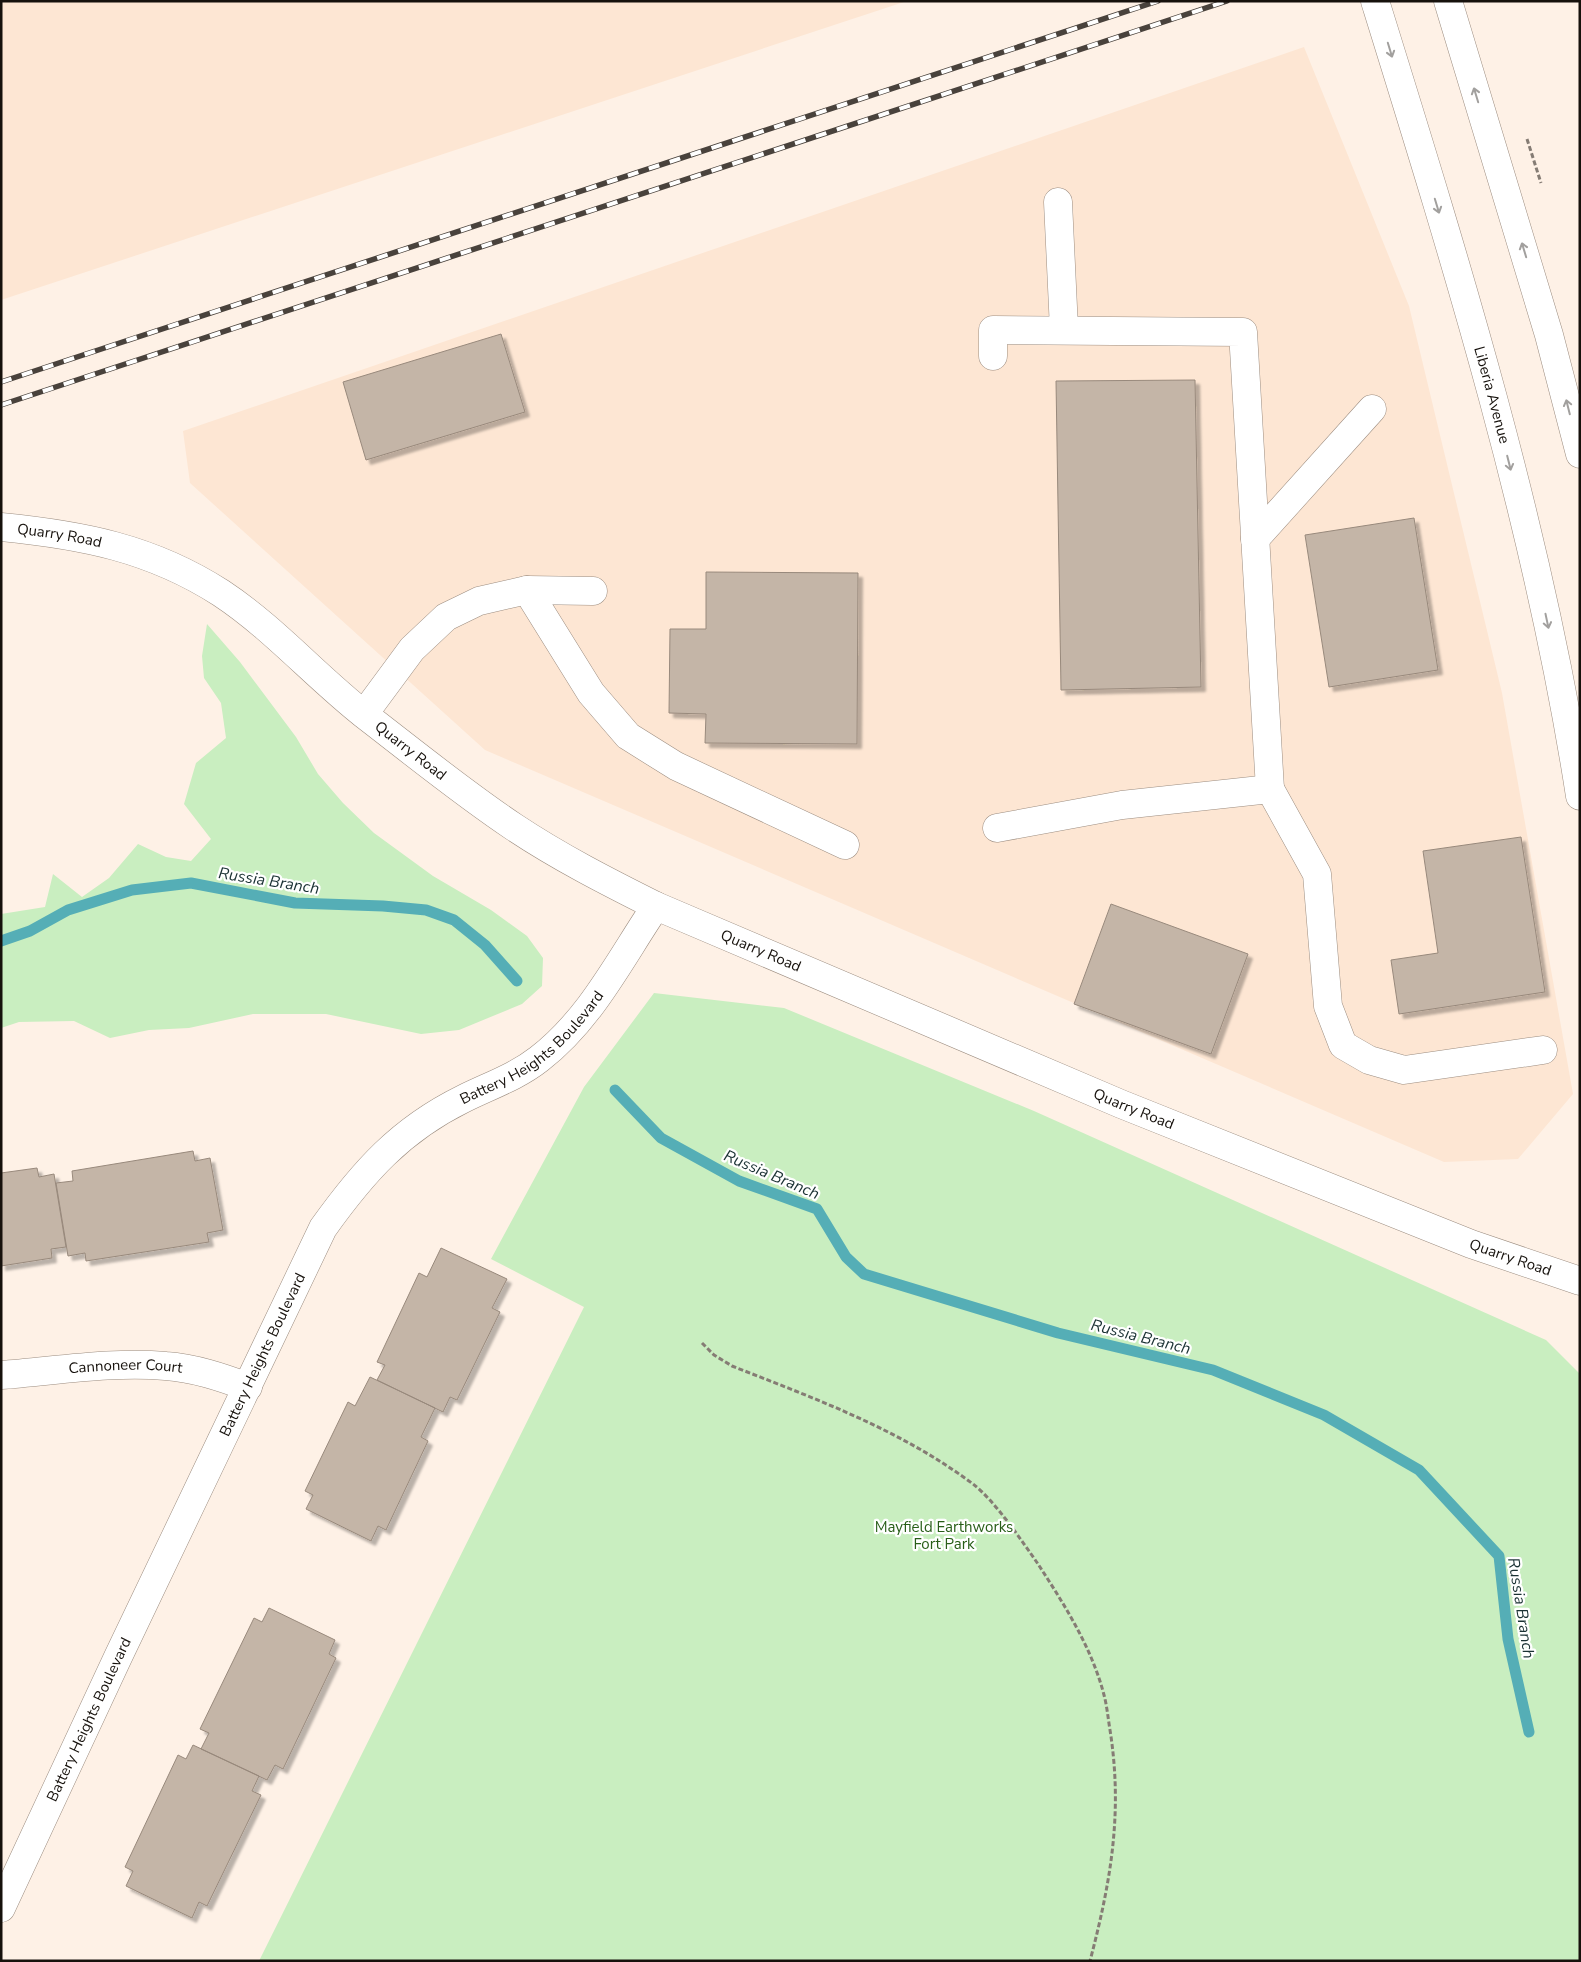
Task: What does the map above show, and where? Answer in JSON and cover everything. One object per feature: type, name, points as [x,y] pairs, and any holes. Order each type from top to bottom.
[{"type":"main road","points":[[1448,1],[1549,335],[1580,454]]},
{"type":"main road","name":"Liberia Avenue","points":[[1375,2],[1488,382],[1534,561],[1570,736],[1580,796]]},
{"type":"main road","points":[[1058,202],[1064,329]]},
{"type":"main road","points":[[993,356],[993,330],[1064,329],[1243,332],[1270,789],[1317,874],[1328,1006],[1343,1045],[1369,1060],[1404,1070],[1544,1050]]},
{"type":"main road","points":[[1255,539],[1372,409]]},
{"type":"main road","name":"Quarry Road","points":[[1,528],[62,533],[127,548],[184,571],[222,594],[248,614],[364,714],[514,827],[594,875],[656,906],[1139,1111],[1471,1244],[1580,1281]]},
{"type":"main road","points":[[364,714],[412,649],[446,617],[479,601],[527,590],[594,591]]},
{"type":"main road","points":[[527,590],[592,693],[628,736],[676,766],[845,845]]},
{"type":"main road","points":[[997,828],[1122,805],[1270,789]]},
{"type":"main road","name":"Battery Heights Boulevard","points":[[1,1908],[323,1228],[354,1185],[383,1154],[416,1127],[462,1099],[505,1081],[539,1058],[576,1026],[605,987],[619,961],[656,906]]},
{"type":"main road","name":"Cannoneer Court","points":[[1,1376],[126,1364],[167,1366],[218,1376],[248,1386]]},
{"type":"path","points":[[702,1344],[714,1355],[732,1366],[891,1433],[933,1456],[976,1486],[1018,1534],[1051,1584],[1083,1640],[1104,1695],[1113,1751],[1116,1807],[1113,1857],[1106,1899],[1090,1961]]},
{"type":"shaded area","points":[[1,1],[907,1],[1,300]]},
{"type":"shaded area","points":[[1304,47],[1409,306],[1502,693],[1573,1094],[1518,1159],[1444,1162],[485,750],[190,483],[183,431]]},
{"type":"green space","points":[[207,624],[240,662],[296,737],[318,774],[343,803],[374,833],[433,876],[491,910],[527,936],[543,958],[542,986],[522,1004],[459,1030],[421,1034],[326,1014],[253,1014],[189,1028],[149,1030],[110,1038],[74,1021],[19,1022],[1,1028],[1,914],[45,907],[53,874],[82,897],[109,878],[138,844],[166,857],[191,861],[211,839],[184,804],[196,763],[226,738],[221,703],[204,678],[202,656]]},
{"type":"green space","name":"Mayfield Earthworks Fort Park","points":[[654,993],[784,1008],[1034,1111],[1546,1340],[1580,1374],[1579,1961],[259,1961],[584,1307],[491,1259],[584,1087]]},
{"type":"building","points":[[501,334],[525,412],[366,460],[343,382]]},
{"type":"building","points":[[1195,380],[1201,687],[1061,690],[1056,381]]},
{"type":"building","points":[[1414,518],[1438,670],[1329,687],[1305,535]]},
{"type":"building","points":[[706,572],[858,573],[857,744],[705,743],[706,714],[669,713],[670,629],[706,629]]},
{"type":"building","points":[[1521,837],[1545,992],[1399,1014],[1391,960],[1438,953],[1423,851]]},
{"type":"building","points":[[1111,904],[1248,954],[1211,1054],[1074,1004]]},
{"type":"building","points":[[193,1151],[195,1161],[210,1158],[223,1230],[207,1233],[209,1242],[86,1261],[85,1253],[68,1256],[56,1183],[73,1181],[72,1171]]},
{"type":"building","points":[[37,1168],[39,1177],[54,1174],[66,1247],[51,1249],[52,1258],[1,1266],[1,1173]]},
{"type":"building","points":[[441,1248],[507,1279],[492,1308],[500,1312],[457,1400],[450,1397],[443,1412],[377,1380],[385,1365],[377,1362],[419,1273],[427,1277]]},
{"type":"building","points":[[370,1377],[435,1408],[421,1437],[428,1441],[386,1530],[378,1526],[371,1541],[306,1509],[313,1495],[305,1491],[348,1402],[355,1406]]},
{"type":"building","points":[[269,1608],[335,1640],[329,1654],[336,1658],[283,1769],[275,1765],[267,1780],[201,1749],[209,1733],[200,1729],[254,1618],[262,1622]]},
{"type":"building","points":[[193,1745],[259,1776],[252,1791],[261,1795],[207,1906],[199,1902],[192,1918],[126,1886],[133,1871],[125,1867],[178,1755],[186,1759]]},
{"type":"waterway","name":"Russia Branch","points":[[1,941],[30,931],[68,910],[132,890],[191,883],[295,903],[383,906],[426,910],[454,920],[485,945],[517,981]]},
{"type":"waterway","name":"Russia Branch","points":[[615,1090],[661,1138],[739,1181],[817,1209],[846,1257],[864,1274],[1058,1333],[1213,1370],[1324,1415],[1419,1470],[1499,1556],[1508,1639],[1529,1732]]},
{"type":"railway","points":[[1,382],[1158,1]]},
{"type":"railway","points":[[1,405],[1227,1]]}]
